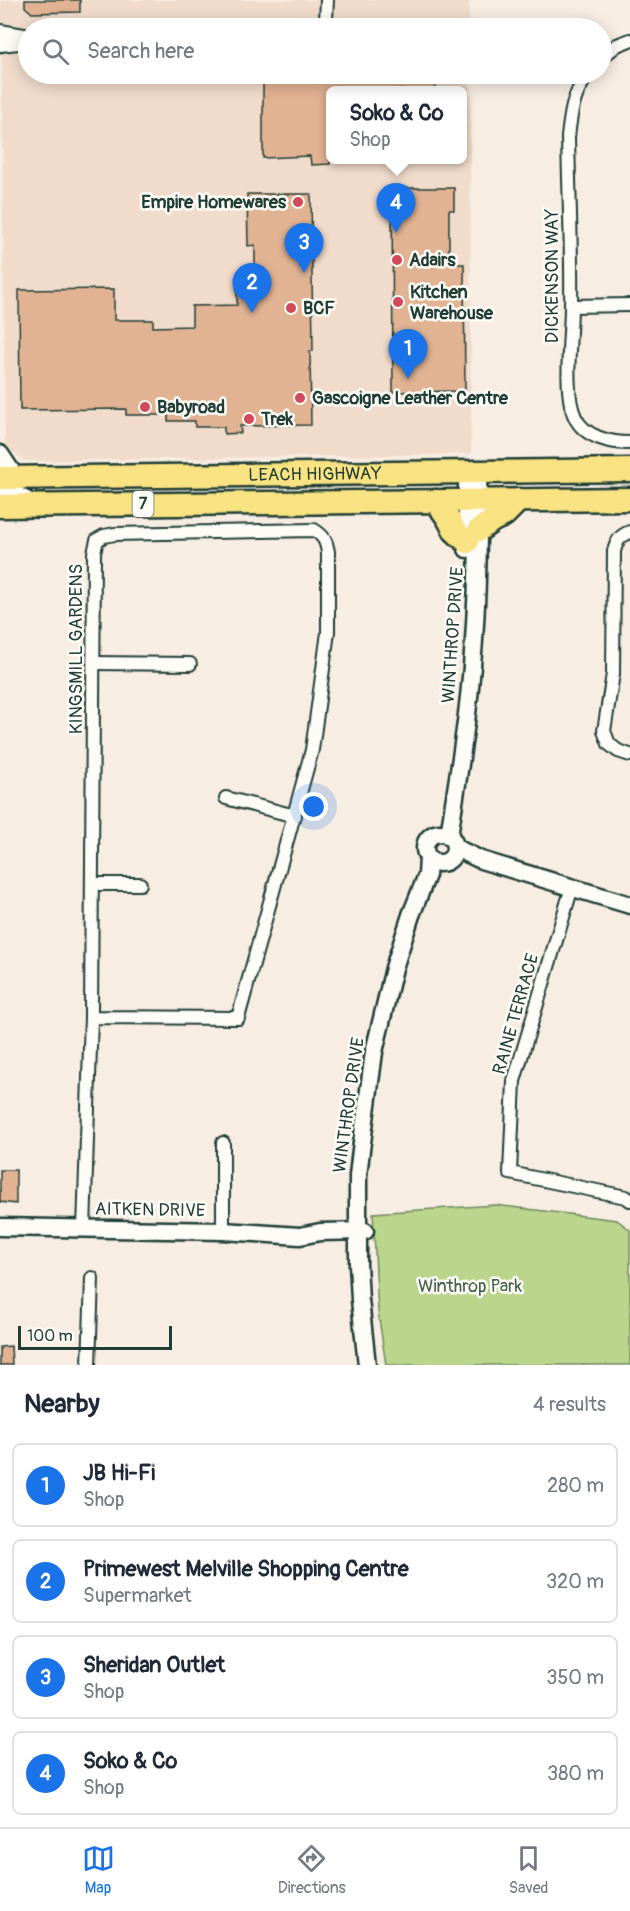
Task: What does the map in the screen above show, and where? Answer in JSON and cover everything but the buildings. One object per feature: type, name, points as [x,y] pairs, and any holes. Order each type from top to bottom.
[{"type":"highway","name":"LEACH HIGHWAY","points":[[5,482],[630,470]]},
{"type":"highway","name":"LEACH HIGHWAY","points":[[0,506],[630,499]]},
{"type":"highway","points":[[436,501],[454,531],[473,536],[493,520],[504,515],[519,501]]},
{"type":"street","points":[[326,18],[327,0]]},
{"type":"street","points":[[0,31],[18,33]]},
{"type":"street","points":[[0,38],[0,44],[18,43]]},
{"type":"street","points":[[612,49],[630,40]]},
{"type":"street","name":"DICKENSON WAY","points":[[581,84],[577,89],[570,116],[568,137],[572,306],[569,398],[575,419],[590,434],[613,443],[630,443]]},
{"type":"street","points":[[572,306],[630,304]]},
{"type":"street","points":[[0,454],[5,482],[17,495],[36,506]]},
{"type":"street","name":"WINTHROP DRIVE","points":[[367,1365],[360,1300],[361,1237],[369,1149],[381,1058],[402,969],[444,849],[444,815],[466,639],[473,536],[472,472]]},
{"type":"street","name":"KINGSMILL GARDENS","points":[[84,1229],[91,1017],[94,553],[97,540],[115,534],[314,530],[325,540],[328,552],[328,632],[312,750],[238,1018],[91,1017]]},
{"type":"street","points":[[630,532],[617,540],[615,552],[613,674],[604,731],[609,744],[618,751],[630,755]]},
{"type":"street","points":[[94,663],[190,664]]},
{"type":"street","points":[[226,798],[295,816]]},
{"type":"street","points":[[444,849],[630,905]]},
{"type":"street","points":[[93,884],[140,884]]},
{"type":"street","name":"RAINE TERRACE","points":[[572,887],[514,1081],[510,1173],[628,1199]]},
{"type":"street","points":[[223,1143],[224,1231]]},
{"type":"street","points":[[628,1199],[630,1184]]},
{"type":"street","name":"AITKEN DRIVE","points":[[0,1227],[224,1231],[300,1236],[318,1241],[361,1237]]},
{"type":"street","name":"WINTHROP DRIVE","points":[[361,1237],[376,1365]]},
{"type":"street","points":[[89,1365],[92,1278]]},
{"type":"shaded area","points":[[1,0],[469,0],[469,18],[18,18],[18,84],[470,84],[471,454],[24,461],[5,446]]},
{"type":"green space","name":"Winthrop Park","points":[[495,1205],[617,1220],[630,1230],[630,1365],[386,1365],[378,1312],[373,1213]]},
{"type":"place","name":"Empire Homewares","points":[[298,202]]},
{"type":"place","name":"Soko & Co","points":[[396,233]]},
{"type":"place","name":"Adairs","points":[[397,260]]},
{"type":"place","name":"Sheridan Outlet","points":[[304,273]]},
{"type":"place","name":"Kitchen Warehouse","points":[[398,302]]},
{"type":"place","name":"BCF","points":[[291,308]]},
{"type":"place","name":"Primewest Melville Shopping Centre","points":[[252,313]]},
{"type":"place","name":"JB Hi-Fi","points":[[408,379]]},
{"type":"place","name":"Gascoigne Leather Centre","points":[[300,398]]},
{"type":"place","name":"Babyroad","points":[[145,407]]},
{"type":"place","name":"Trek","points":[[249,419]]}]
